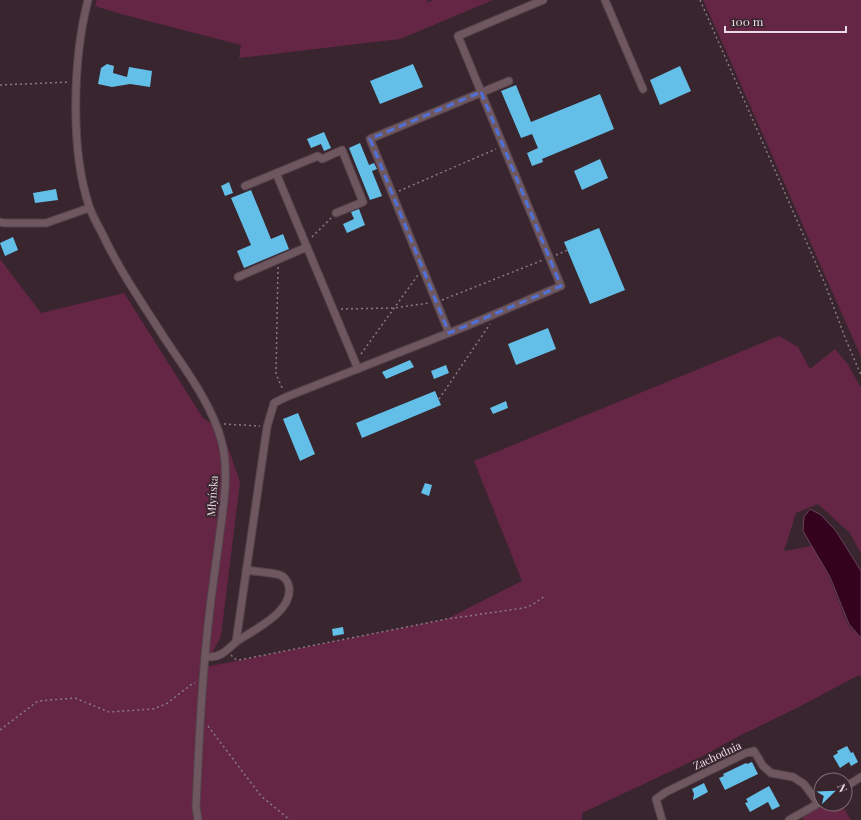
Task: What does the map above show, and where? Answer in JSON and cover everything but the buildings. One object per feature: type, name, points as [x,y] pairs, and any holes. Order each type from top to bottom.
[{"type":"street","name":"Młyńska","points":[[88,0],[83,20],[77,82],[77,144],[81,174],[89,208],[112,254],[196,387],[216,424],[222,445],[225,471],[224,504],[205,656],[196,807],[198,820]]},
{"type":"street","points":[[236,642],[267,427],[274,403],[357,365],[449,333],[561,286],[458,36],[543,0]]},
{"type":"street","points":[[605,0],[643,89]]},
{"type":"street","points":[[449,333],[370,139],[509,81]]},
{"type":"street","points":[[245,186],[318,156],[322,159],[342,150],[363,202],[336,213]]},
{"type":"street","points":[[276,173],[357,365]]},
{"type":"street","points":[[0,222],[46,223],[89,208]]},
{"type":"street","points":[[238,277],[278,260],[306,245]]},
{"type":"street","points":[[205,656],[215,658],[226,651],[236,642],[274,617],[286,604],[290,594],[288,582],[282,576],[246,570]]},
{"type":"street","name":"Zachodnia","points":[[662,820],[656,800],[666,792],[746,753],[754,751],[763,766],[771,773],[793,777],[804,784],[813,795]]},
{"type":"street","name":"Zachodnia","points":[[789,820],[804,817],[813,809]]},
{"type":"path","points":[[700,0],[825,284],[846,340],[861,374]]},
{"type":"path","points":[[0,85],[77,82]]},
{"type":"path","points":[[393,194],[504,146]]},
{"type":"path","points":[[306,245],[336,213]]},
{"type":"path","points":[[333,309],[394,308],[436,302],[568,250]]},
{"type":"path","points":[[278,260],[276,374],[286,397]]},
{"type":"path","points":[[357,365],[394,308],[423,268]]},
{"type":"path","points":[[439,399],[498,313]]},
{"type":"path","points":[[216,424],[267,427]]},
{"type":"path","points":[[239,660],[447,619],[524,608],[545,596]]},
{"type":"path","points":[[0,730],[38,701],[76,698],[109,712],[153,709],[166,704],[192,684],[203,681]]},
{"type":"path","points":[[200,721],[211,728],[234,762],[261,796],[290,820]]},
{"type":"highlighted area","points":[[481,92],[561,286],[449,333],[370,139]]},
{"type":"shaded area","points":[[97,0],[428,0],[426,3],[433,0],[493,0],[400,39],[239,58],[241,45],[95,6]]},
{"type":"shaded area","points":[[703,0],[861,0],[861,357],[726,51]]},
{"type":"shaded area","points":[[0,259],[41,313],[124,293],[203,418],[222,430],[240,482],[221,636],[205,667],[447,619],[522,581],[474,461],[779,336],[798,347],[810,369],[835,349],[847,363],[861,388],[861,554],[850,533],[818,504],[796,513],[784,551],[812,546],[829,577],[848,625],[861,638],[861,678],[859,675],[701,757],[582,813],[582,820],[0,820]]},
{"type":"shaded area","points":[[810,509],[821,515],[836,531],[861,571],[861,638],[849,624],[830,577],[803,531],[804,517]]},
{"type":"shaded area","points":[[813,811],[846,812],[851,820],[804,820],[802,817]]}]
